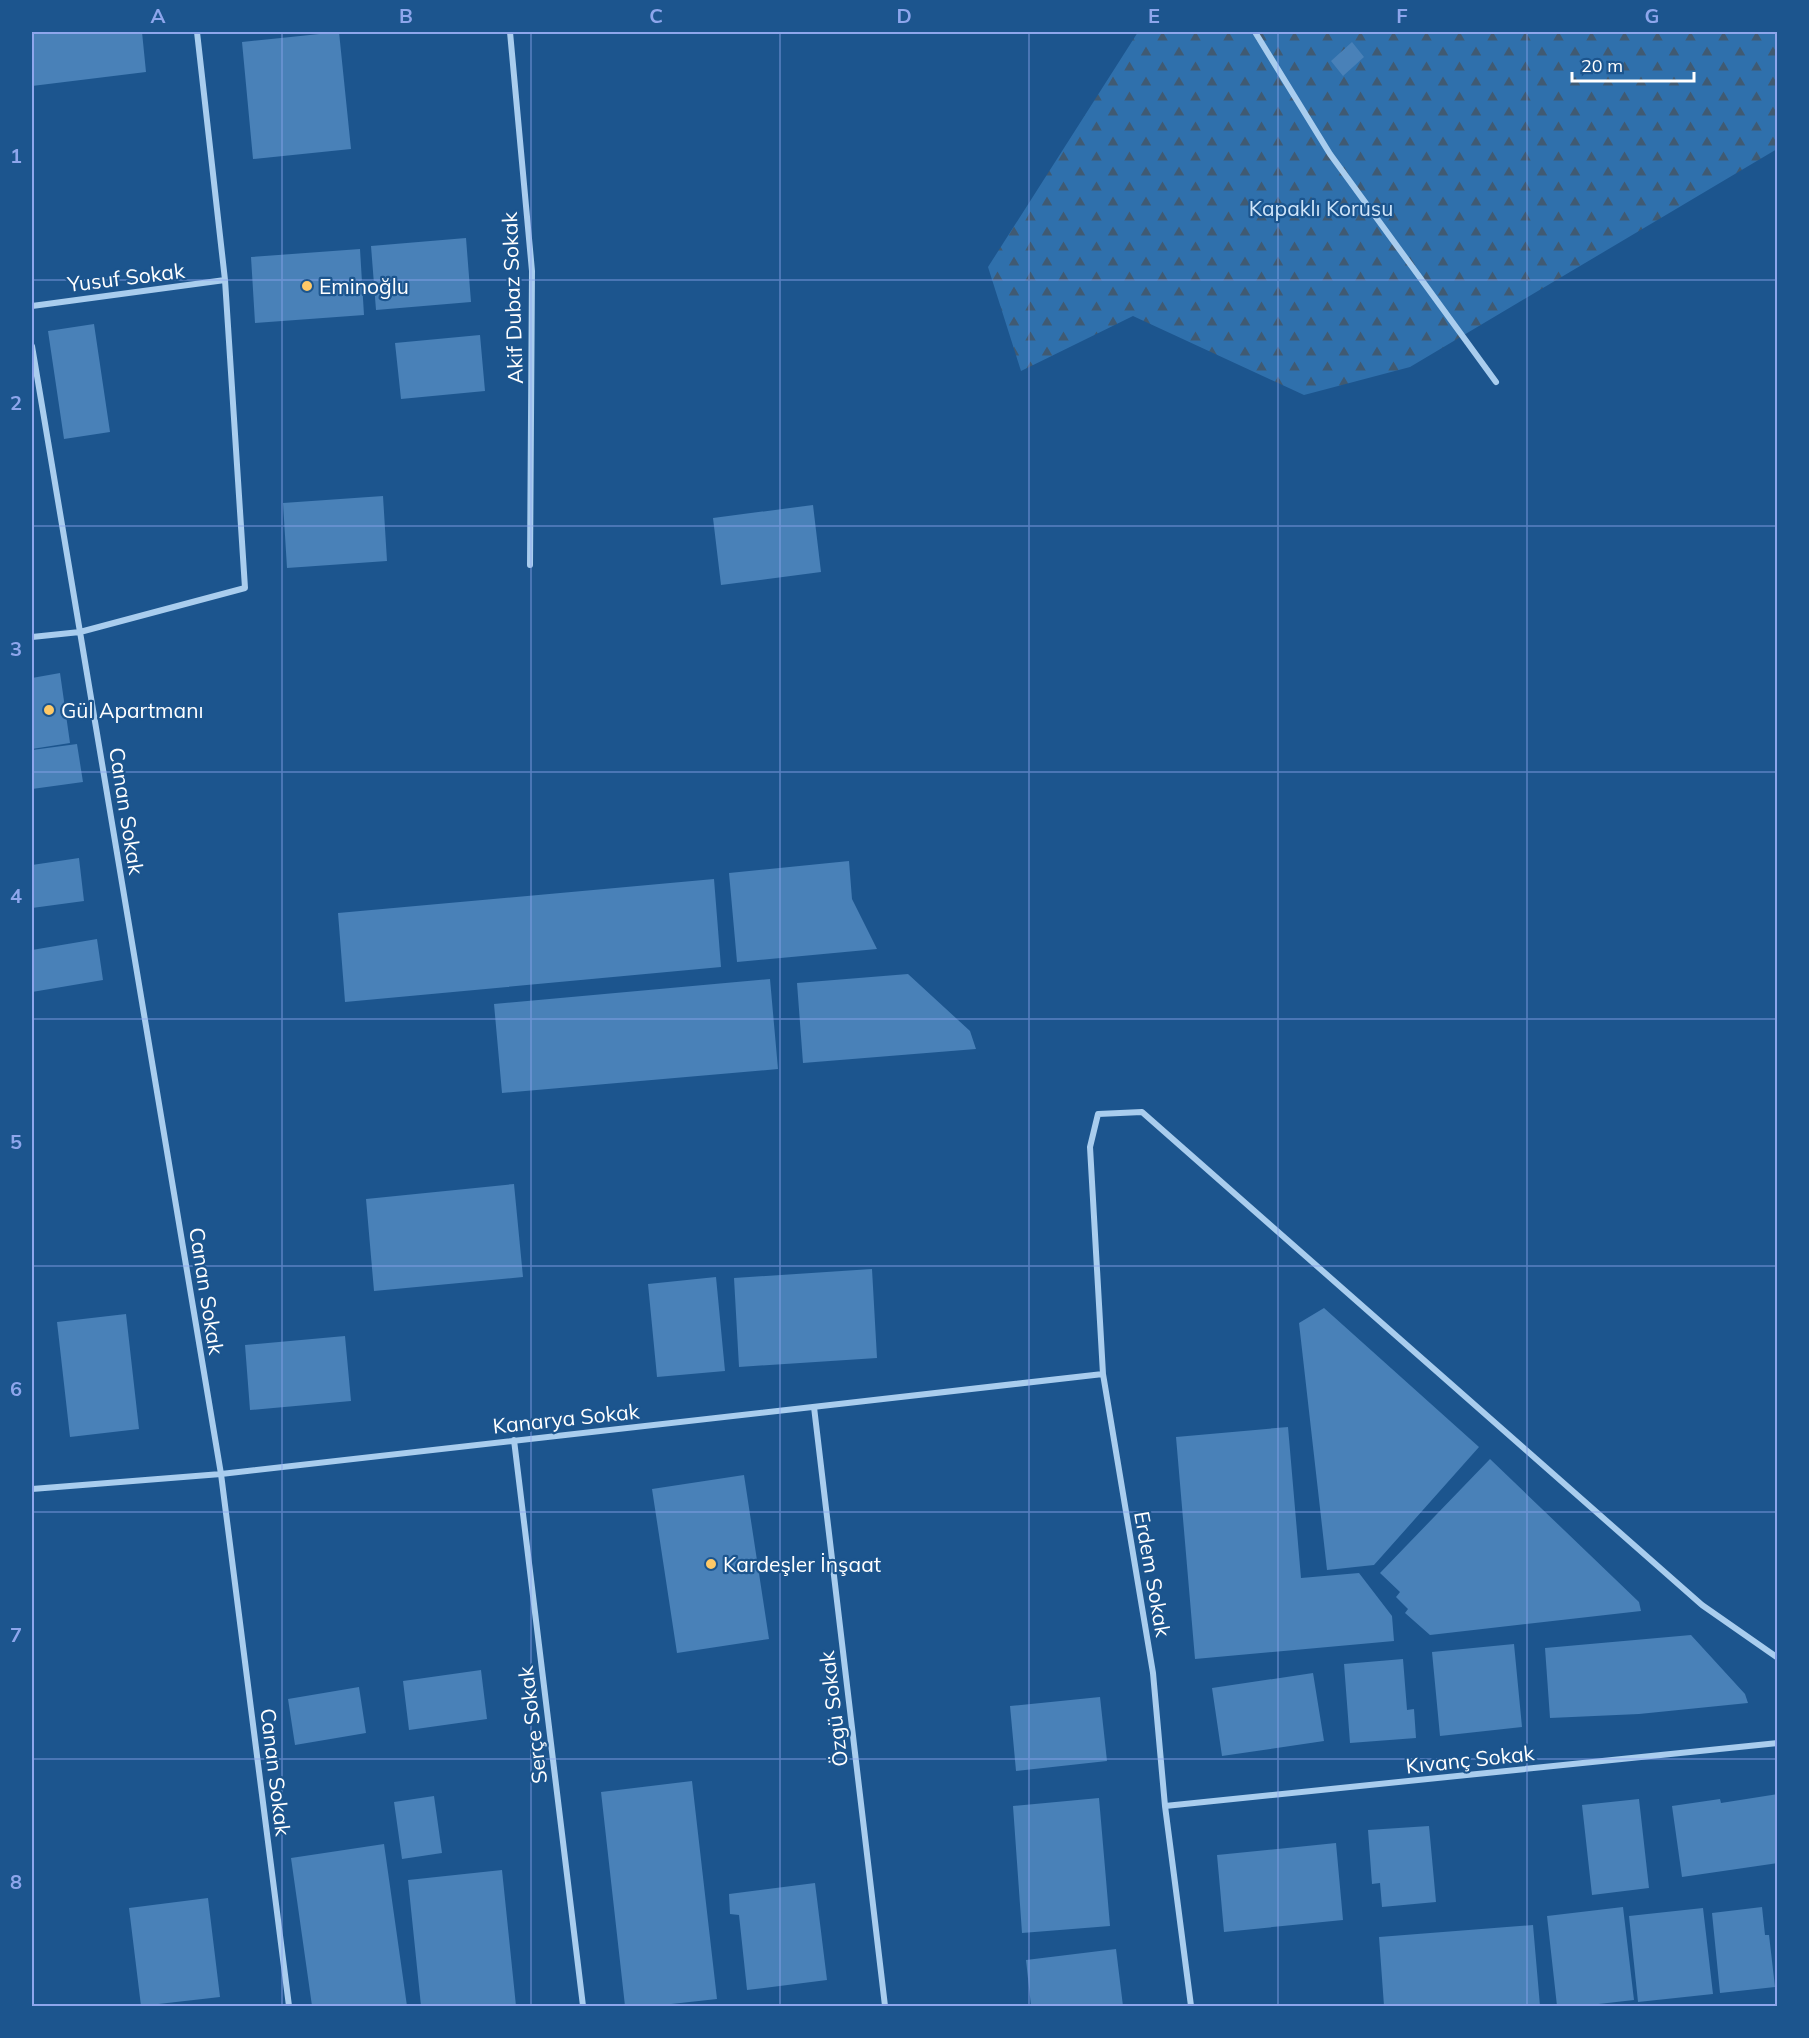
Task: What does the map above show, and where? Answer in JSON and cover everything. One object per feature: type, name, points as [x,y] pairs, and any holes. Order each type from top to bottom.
[{"type":"street","points":[[32,637],[80,632],[244,588],[225,280],[197,32]]},
{"type":"street","name":"Akif Dubaz Sokak","points":[[510,32],[532,271],[530,565]]},
{"type":"street","points":[[1255,32],[1330,154],[1496,382]]},
{"type":"street","name":"Yusuf Sokak","points":[[32,306],[225,280]]},
{"type":"street","name":"Canan Sokak","points":[[32,346],[221,1474],[289,2007]]},
{"type":"street","name":"Erdem Sokak","points":[[1191,2007],[1165,1806],[1153,1673],[1103,1374],[1090,1147],[1098,1114],[1142,1112],[1702,1605],[1778,1658]]},
{"type":"street","name":"Kanarya Sokak","points":[[32,1489],[221,1474],[1103,1374]]},
{"type":"street","name":"Özgü Sokak","points":[[814,1407],[885,2007]]},
{"type":"street","name":"Serçe Sokak","points":[[514,1440],[583,2007]]},
{"type":"street","name":"Kıvanç Sokak","points":[[1165,1806],[1778,1743]]},
{"type":"green space","name":"Kapaklı Korusu","points":[[1138,32],[1777,32],[1777,149],[1410,367],[1304,395],[1133,316],[1021,371],[988,267]]},
{"type":"building","points":[[32,32],[142,32],[146,72],[32,86]]},
{"type":"building","points":[[339,32],[351,149],[253,159],[242,42]]},
{"type":"building","points":[[1352,42],[1364,57],[1343,76],[1331,61]]},
{"type":"building","points":[[466,238],[471,302],[376,310],[371,246]]},
{"type":"building","name":"Eminoğlu","points":[[360,249],[364,315],[255,323],[251,257]]},
{"type":"building","points":[[94,324],[110,432],[64,439],[48,331]]},
{"type":"building","points":[[480,335],[485,391],[401,399],[395,343]]},
{"type":"building","points":[[383,496],[387,561],[287,568],[283,503]]},
{"type":"building","points":[[813,505],[821,572],[721,585],[713,518]]},
{"type":"building","name":"Gül Apartmanı","points":[[60,673],[70,743],[32,749],[32,678]]},
{"type":"building","points":[[77,744],[83,782],[32,789],[32,750]]},
{"type":"building","points":[[79,858],[84,901],[32,908],[32,865]]},
{"type":"building","points":[[849,861],[852,899],[877,949],[737,962],[729,873]]},
{"type":"building","points":[[714,879],[721,967],[345,1002],[338,913]]},
{"type":"building","points":[[97,939],[103,980],[32,992],[32,950]]},
{"type":"building","points":[[908,974],[970,1031],[976,1049],[803,1063],[797,983]]},
{"type":"building","points":[[770,979],[778,1069],[502,1093],[494,1004]]},
{"type":"building","points":[[514,1184],[523,1277],[374,1291],[366,1199]]},
{"type":"building","points":[[872,1269],[877,1358],[739,1367],[734,1278]]},
{"type":"building","points":[[716,1277],[725,1371],[657,1377],[648,1284]]},
{"type":"building","points":[[1324,1308],[1479,1447],[1374,1565],[1327,1570],[1299,1323]]},
{"type":"building","points":[[126,1314],[139,1429],[70,1437],[57,1322]]},
{"type":"building","points":[[345,1336],[351,1401],[250,1410],[245,1345]]},
{"type":"building","points":[[1288,1427],[1301,1578],[1359,1573],[1392,1616],[1394,1641],[1195,1659],[1176,1437]]},
{"type":"building","points":[[1490,1459],[1639,1602],[1641,1611],[1430,1635],[1405,1613],[1408,1609],[1396,1597],[1400,1592],[1380,1573]]},
{"type":"building","name":"Kardeşler İnşaat","points":[[744,1475],[769,1639],[677,1653],[652,1489]]},
{"type":"building","points":[[1691,1635],[1745,1694],[1748,1703],[1639,1714],[1550,1718],[1545,1648]]},
{"type":"building","points":[[1514,1644],[1522,1727],[1440,1736],[1432,1652]]},
{"type":"building","points":[[1403,1659],[1407,1710],[1414,1709],[1416,1738],[1350,1743],[1344,1664]]},
{"type":"building","points":[[481,1670],[487,1719],[409,1730],[403,1681]]},
{"type":"building","points":[[1313,1673],[1324,1741],[1222,1756],[1212,1688]]},
{"type":"building","points":[[359,1687],[366,1733],[295,1745],[288,1699]]},
{"type":"building","points":[[1100,1697],[1107,1761],[1016,1771],[1010,1706]]},
{"type":"building","points":[[692,1781],[717,1999],[653,2006],[625,2006],[601,1792]]},
{"type":"building","points":[[1778,1794],[1778,1863],[1682,1877],[1672,1806],[1720,1799],[1721,1803]]},
{"type":"building","points":[[434,1796],[442,1853],[402,1859],[394,1802]]},
{"type":"building","points":[[1099,1798],[1110,1926],[1022,1933],[1013,1806]]},
{"type":"building","points":[[1639,1799],[1649,1888],[1592,1895],[1582,1805]]},
{"type":"building","points":[[1429,1826],[1436,1902],[1382,1907],[1380,1883],[1372,1884],[1368,1830]]},
{"type":"building","points":[[1336,1843],[1343,1920],[1224,1932],[1217,1855]]},
{"type":"building","points":[[384,1844],[407,2006],[312,2006],[291,1858]]},
{"type":"building","points":[[502,1870],[516,2006],[421,2006],[408,1880]]},
{"type":"building","points":[[815,1883],[827,1980],[747,1990],[739,1915],[730,1914],[729,1894]]},
{"type":"building","points":[[208,1898],[220,1997],[141,2006],[129,1908]]},
{"type":"building","points":[[1623,1907],[1634,2000],[1581,2006],[1557,2006],[1547,1916]]},
{"type":"building","points":[[1762,1907],[1765,1935],[1769,1935],[1775,1987],[1720,1993],[1712,1913]]},
{"type":"building","points":[[1703,1908],[1713,1994],[1638,2002],[1629,1916]]},
{"type":"building","points":[[1533,1925],[1540,2006],[1384,2006],[1379,1937]]},
{"type":"building","points":[[1116,1949],[1123,2006],[1031,2006],[1026,1960]]},
{"type":"place","name":"Eminoğlu","points":[[307,286]]},
{"type":"place","name":"Gül Apartmanı","points":[[49,710]]},
{"type":"place","name":"Kardeşler İnşaat","points":[[711,1564]]}]
